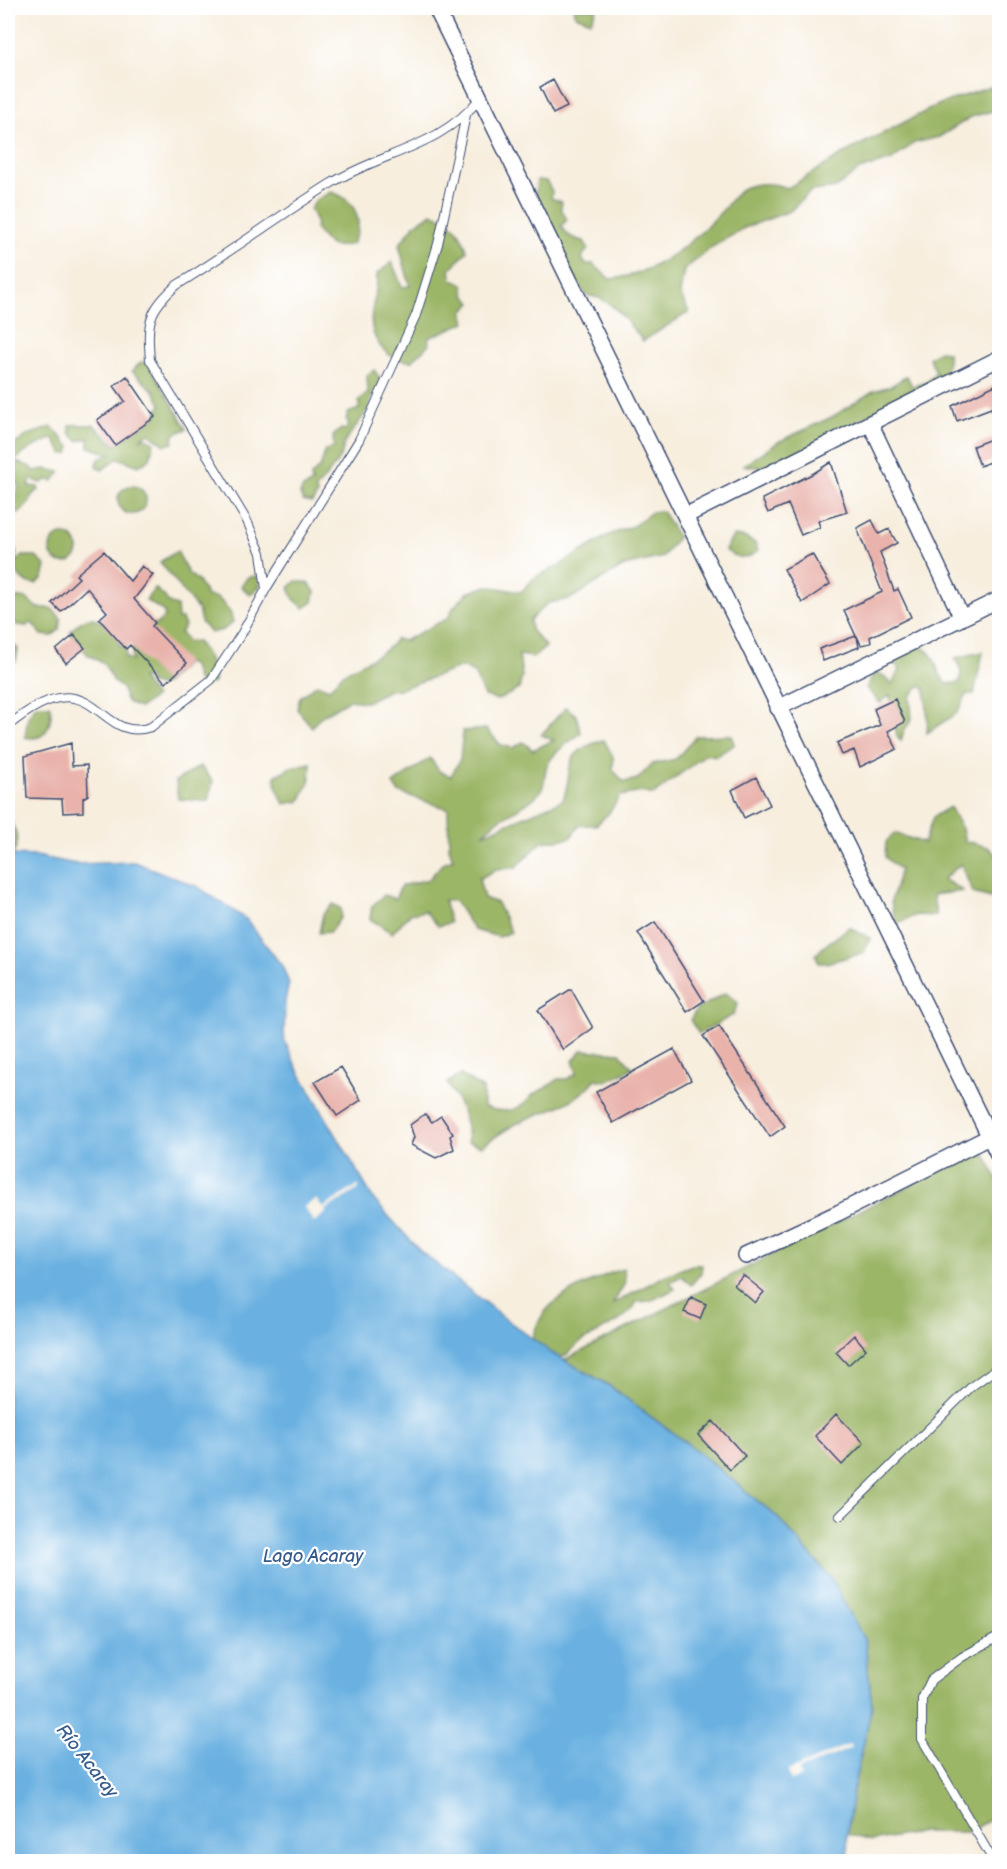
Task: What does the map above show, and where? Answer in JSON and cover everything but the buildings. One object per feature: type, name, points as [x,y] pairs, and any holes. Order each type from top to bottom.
[{"type":"street","points":[[436,8],[778,708],[993,1135],[999,1158]]},
{"type":"street","points":[[685,516],[999,358]]},
{"type":"street","points":[[870,423],[962,618]]},
{"type":"street","points":[[778,708],[999,599]]},
{"type":"street","points":[[746,1256],[838,1214],[993,1135]]},
{"type":"lane","points":[[266,589],[261,553],[247,520],[150,360],[148,338],[151,317],[158,301],[177,285],[332,183],[363,166],[439,136],[466,115],[480,98]]},
{"type":"lane","points":[[8,726],[27,710],[55,697],[68,696],[80,697],[114,722],[133,730],[151,727],[211,680],[359,440],[416,315],[438,244],[466,115]]},
{"type":"lane","points":[[840,1516],[972,1386],[999,1366]]},
{"type":"lane","points":[[994,1862],[922,1739],[922,1699],[931,1680],[962,1657],[999,1636]]},
{"type":"green space","points":[[574,8],[597,8],[591,21],[575,15]]},
{"type":"green space","points":[[999,84],[999,109],[971,117],[939,137],[914,143],[892,160],[859,170],[836,188],[811,191],[790,211],[744,228],[712,247],[684,270],[680,294],[689,312],[643,341],[612,306],[597,297],[588,296],[576,282],[561,257],[541,204],[535,196],[537,180],[546,181],[552,191],[551,198],[562,202],[561,208],[567,220],[561,226],[571,236],[584,241],[588,249],[582,257],[585,264],[593,264],[610,279],[627,276],[658,264],[686,246],[744,188],[766,184],[788,188],[850,150],[940,104]]},
{"type":"green space","points":[[331,192],[347,200],[356,213],[358,228],[352,244],[330,245],[315,229],[316,221],[310,209],[316,200]]},
{"type":"green space","points":[[432,213],[450,223],[462,237],[467,251],[450,270],[452,280],[463,284],[465,295],[472,303],[463,312],[466,322],[428,338],[429,344],[412,361],[402,360],[386,352],[380,346],[373,331],[371,322],[377,274],[392,262],[402,287],[410,286],[399,245],[415,224]]},
{"type":"green space","points":[[939,351],[948,352],[948,360],[943,374],[932,383],[910,392],[822,442],[779,463],[761,468],[744,465],[780,441],[834,416],[873,391],[891,386],[907,376],[912,386],[925,383],[936,372],[929,358]]},
{"type":"green space","points":[[141,362],[149,364],[187,429],[174,434],[173,443],[165,445],[149,433],[139,439],[145,437],[154,442],[150,458],[139,466],[118,458],[102,470],[96,466],[99,459],[110,454],[89,447],[89,438],[78,441],[70,433],[70,425],[94,425],[115,445],[155,417],[161,404],[154,391],[132,371]]},
{"type":"green space","points":[[374,370],[384,384],[372,394],[368,408],[344,444],[341,456],[316,488],[317,495],[312,503],[303,501],[300,494],[303,488],[312,483],[311,476],[321,466],[325,451],[334,447],[333,436],[341,429],[346,430],[349,423],[346,419],[348,413],[359,409],[359,400],[368,393],[367,375]]},
{"type":"green space","points":[[52,427],[71,448],[69,453],[63,454],[53,438],[30,449],[14,461],[31,467],[34,471],[45,469],[61,472],[53,481],[47,480],[41,483],[31,479],[29,486],[38,487],[39,490],[32,495],[30,502],[21,512],[8,514],[19,486],[8,477],[8,449],[28,435]]},
{"type":"green space","points":[[132,486],[142,490],[146,500],[142,510],[132,514],[122,510],[118,500],[122,490]]},
{"type":"green space","points":[[662,511],[678,537],[663,557],[624,566],[570,599],[548,603],[530,620],[531,630],[546,647],[534,657],[519,655],[522,676],[519,689],[498,700],[484,696],[474,673],[462,667],[400,689],[389,690],[366,702],[348,700],[320,717],[312,727],[297,709],[300,697],[317,684],[329,689],[343,674],[378,655],[396,639],[404,641],[448,618],[453,608],[467,593],[487,586],[521,592],[535,577],[560,565],[609,535],[633,526],[652,512]]},
{"type":"green space","points":[[64,535],[74,539],[78,549],[74,559],[64,563],[54,559],[50,549],[54,539]]},
{"type":"green space","points":[[733,536],[744,537],[756,544],[758,551],[745,557],[729,553],[725,550]]},
{"type":"green space","points":[[8,548],[16,551],[16,562],[22,556],[35,556],[46,566],[43,578],[36,584],[31,583],[19,576],[15,565],[8,570]]},
{"type":"green space","points":[[177,551],[188,573],[197,580],[207,596],[218,598],[230,611],[233,622],[223,630],[210,633],[201,622],[198,610],[160,562]]},
{"type":"green space","points":[[258,576],[260,586],[250,595],[241,586],[248,577]]},
{"type":"green space","points":[[296,581],[309,583],[315,592],[313,602],[304,608],[294,599],[289,588]]},
{"type":"green space","points":[[155,588],[168,603],[177,606],[178,619],[182,619],[185,626],[180,632],[187,641],[197,642],[204,651],[212,666],[214,683],[202,686],[197,680],[193,666],[187,663],[166,683],[158,686],[149,683],[149,677],[141,678],[155,697],[140,708],[128,702],[123,689],[114,682],[104,664],[87,654],[70,632],[84,619],[96,619],[107,627],[119,641],[119,646],[127,647],[125,657],[132,661],[133,642],[165,617],[164,612],[146,600]]},
{"type":"green space","points":[[13,598],[26,598],[37,608],[51,608],[61,618],[59,630],[52,636],[42,635],[31,622],[27,626],[17,625],[8,616],[8,603]]},
{"type":"green space","points":[[8,640],[18,649],[16,661],[8,667]]},
{"type":"green space","points":[[921,646],[932,656],[942,679],[947,684],[960,682],[961,670],[955,658],[983,652],[974,694],[967,694],[957,713],[927,733],[925,688],[918,687],[910,697],[912,720],[904,730],[901,741],[897,737],[890,695],[880,703],[866,688],[875,672],[884,676],[892,684],[900,669],[893,662],[893,656]]},
{"type":"green space","points":[[36,705],[50,705],[51,712],[47,730],[39,737],[25,737],[28,717]]},
{"type":"green space","points":[[566,707],[576,715],[581,733],[553,756],[546,769],[540,792],[489,827],[483,834],[563,800],[571,762],[575,756],[590,745],[604,740],[613,757],[613,770],[624,782],[638,779],[652,764],[676,759],[696,736],[732,735],[734,745],[716,756],[706,754],[653,795],[642,792],[620,796],[609,813],[596,825],[580,825],[570,838],[542,842],[515,868],[496,869],[479,879],[484,898],[497,903],[511,932],[499,937],[474,930],[455,901],[444,900],[450,923],[438,926],[425,911],[410,914],[392,933],[370,919],[372,906],[384,895],[395,899],[401,886],[429,879],[443,863],[453,859],[449,848],[448,809],[398,792],[393,784],[430,758],[440,772],[451,776],[460,759],[463,731],[486,729],[501,745],[513,748],[523,742],[533,750],[554,740],[541,735]]},
{"type":"green space","points":[[311,763],[310,780],[300,801],[284,804],[276,786],[275,776],[291,767]]},
{"type":"green space","points":[[200,766],[213,781],[208,801],[178,799],[176,781]]},
{"type":"green space","points":[[950,807],[962,829],[965,841],[988,847],[999,858],[999,900],[973,893],[961,864],[943,879],[963,891],[933,895],[936,916],[916,915],[895,924],[891,901],[900,870],[885,857],[886,842],[894,833],[924,843],[933,817]]},
{"type":"green space","points":[[8,819],[15,830],[17,841],[8,862]]},
{"type":"green space","points":[[333,904],[341,909],[341,917],[330,932],[319,933],[323,914]]},
{"type":"green space","points":[[849,927],[871,939],[863,953],[819,963],[816,955],[819,951]]},
{"type":"green space","points":[[726,993],[738,1003],[733,1015],[699,1034],[690,1020],[697,1009]]},
{"type":"green space","points":[[582,1050],[620,1053],[633,1068],[606,1081],[596,1079],[587,1089],[568,1102],[514,1125],[482,1146],[468,1142],[462,1111],[447,1083],[461,1075],[483,1089],[483,1106],[499,1110],[514,1109],[558,1079],[567,1079],[577,1073],[573,1061]]},
{"type":"green space","points":[[982,1149],[1000,1184],[1000,1769],[989,1781],[996,1803],[992,1819],[967,1832],[923,1832],[871,1841],[847,1834],[853,1790],[872,1706],[865,1641],[830,1577],[777,1517],[697,1451],[608,1385],[564,1360]]},
{"type":"green space","points":[[692,1265],[702,1265],[701,1273],[691,1285],[682,1276],[670,1282],[675,1289],[650,1301],[636,1302],[634,1308],[619,1321],[579,1343],[565,1356],[549,1358],[531,1344],[546,1311],[561,1297],[581,1286],[624,1269],[625,1283],[613,1304],[664,1276]]},
{"type":"water","name":"Lago Acaray","points":[[8,855],[36,856],[76,864],[135,862],[198,887],[246,919],[282,966],[289,983],[285,1001],[284,1039],[297,1068],[374,1200],[419,1250],[503,1317],[552,1353],[608,1385],[697,1451],[777,1517],[830,1577],[865,1641],[872,1706],[853,1790],[847,1834],[848,1861],[8,1862]]},
{"type":"pier","points":[[358,1185],[359,1189],[325,1210],[326,1213],[314,1222],[304,1207],[316,1199],[323,1208]]},
{"type":"pier","points":[[850,1744],[851,1748],[799,1770],[801,1777],[791,1781],[788,1771]]},
{"type":"water label","name":"Río Acaray","points":[[87,1761]]}]
